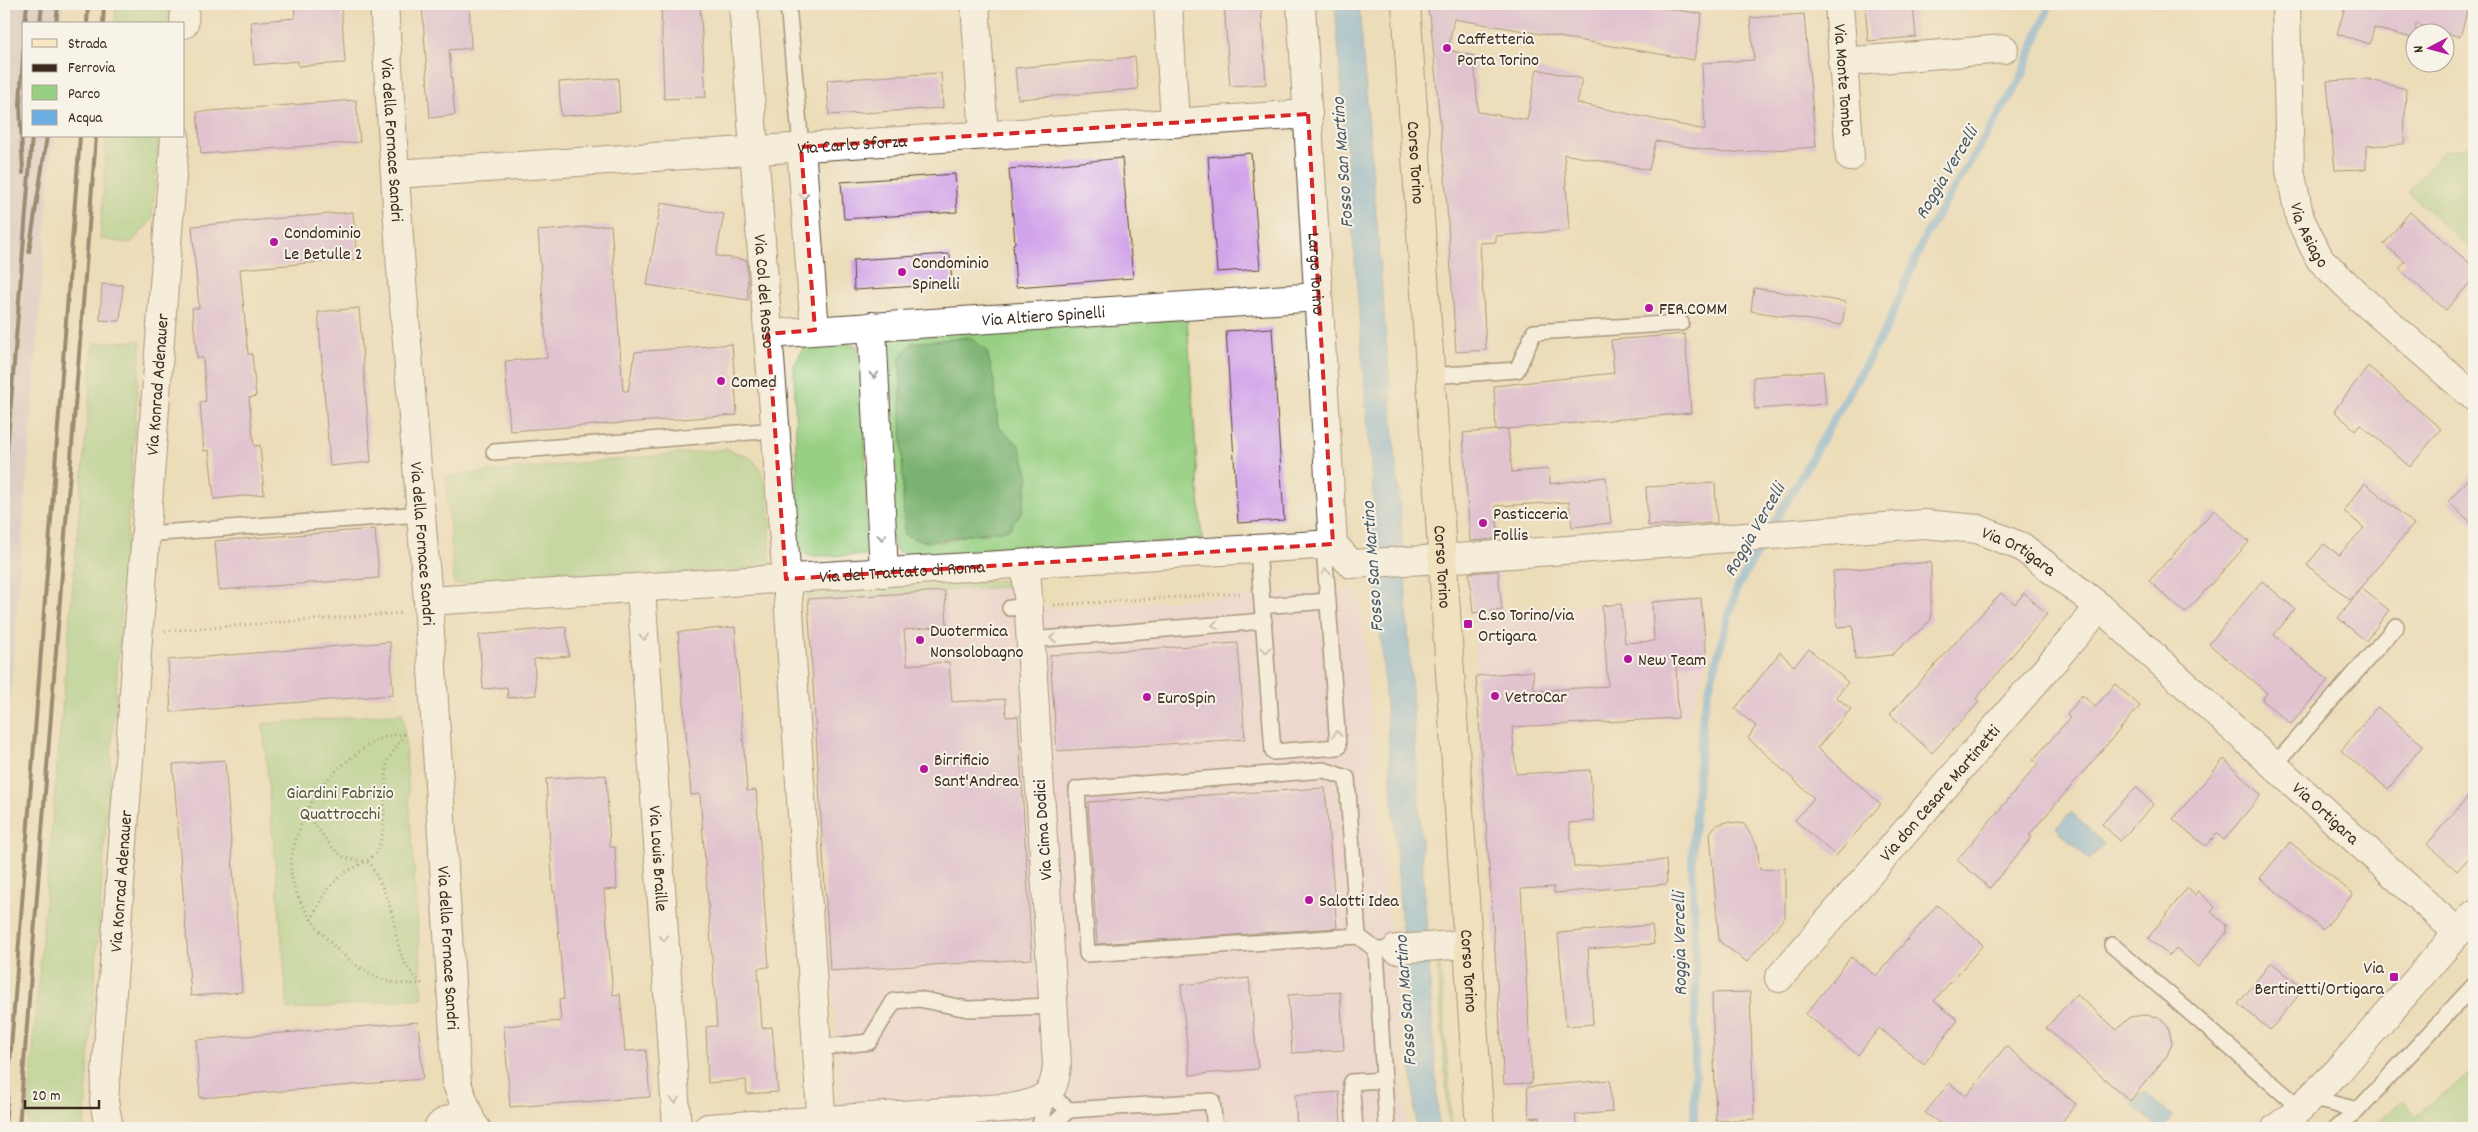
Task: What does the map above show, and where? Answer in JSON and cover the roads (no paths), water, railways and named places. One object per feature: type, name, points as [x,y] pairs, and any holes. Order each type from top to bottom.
[{"type":"main road","name":"Corso Torino","points":[[1406,4],[1430,376],[1429,560],[1468,944],[1480,1128]]},
{"type":"street","points":[[184,22],[185,4]]},
{"type":"street","name":"Via della Fornace Sandri","points":[[384,4],[421,514],[417,607],[457,1084],[474,1126]]},
{"type":"street","name":"Via Col del Rosso","points":[[743,4],[776,430],[822,1125]]},
{"type":"street","points":[[975,4],[984,135]]},
{"type":"street","points":[[1168,4],[1175,123]]},
{"type":"street","name":"Largo Torino","points":[[1301,4],[1318,297],[1328,545]]},
{"type":"street","name":"Via Monte Tomba","points":[[1839,4],[1850,157]]},
{"type":"street","name":"Via Asiago","points":[[2286,4],[2290,170],[2300,219],[2320,258],[2360,298],[2474,397]]},
{"type":"street","points":[[1842,62],[2004,49]]},
{"type":"street","name":"Via Carlo Sforza","points":[[395,174],[1308,114]]},
{"type":"street","name":"Via Konrad Adenauer","points":[[109,1128],[104,1101],[175,138]]},
{"type":"street","points":[[801,147],[815,330]]},
{"type":"street","name":"Via Altiero Spinelli","points":[[768,334],[1318,297]]},
{"type":"street","points":[[872,326],[884,573]]},
{"type":"street","name":"Via Ortigara","points":[[1328,545],[1351,564],[1924,524],[1978,529],[2022,546],[2100,607],[2274,766],[2466,924]]},
{"type":"street","name":"Via del Trattato di Roma","points":[[417,607],[641,588],[1328,545]]},
{"type":"street","name":"Via Cima Dodici","points":[[1026,565],[1058,1064],[1056,1082],[1059,1102]]},
{"type":"street","name":"Via Louis Braille","points":[[641,588],[677,1128]]},
{"type":"street","name":"Via don Cesare Martinetti","points":[[1779,978],[2100,607]]},
{"type":"street","points":[[2276,1128],[2339,1070],[2466,924]]},
{"type":"street","points":[[1386,949],[1468,944]]},
{"type":"street","name":"Via della Fornace Sandri","points":[[437,1126],[457,1084]]},
{"type":"street","points":[[708,1128],[822,1125],[1017,1107],[1036,1102],[1059,1102]]},
{"type":"street","points":[[437,1126],[461,1118],[474,1126]]},
{"type":"lane","points":[[788,4],[801,147]]},
{"type":"lane","points":[[1430,376],[1517,370],[1534,332],[1681,323]]},
{"type":"lane","points":[[494,452],[776,430]]},
{"type":"lane","points":[[146,534],[421,514]]},
{"type":"lane","points":[[1258,550],[1273,752],[1338,747],[1328,601],[1328,545]]},
{"type":"lane","points":[[1262,606],[1328,601]]},
{"type":"lane","points":[[1030,640],[1264,621]]},
{"type":"lane","points":[[2274,766],[2396,626]]},
{"type":"lane","points":[[1358,936],[1347,778],[1324,770],[1077,789],[1087,954],[1358,936],[1386,949],[1383,1080],[1387,1128]]},
{"type":"lane","points":[[2112,945],[2305,1103],[2358,1110]]},
{"type":"lane","points":[[2336,1128],[2358,1110],[2474,986]]},
{"type":"lane","points":[[817,1048],[869,1042],[894,1001],[919,999],[968,1009],[1054,1006]]},
{"type":"lane","points":[[1355,1128],[1351,1082],[1383,1080]]},
{"type":"lane","points":[[1059,1102],[1212,1101],[1215,1128]]},
{"type":"lane","points":[[1040,1128],[1059,1102]]},
{"type":"lane","points":[[1050,1128],[1059,1102]]},
{"type":"water","points":[[1335,4],[1359,4],[1403,548],[1439,1128],[1416,1128],[1373,525],[1375,520]]},
{"type":"water","points":[[2071,812],[2104,844],[2089,860],[2056,828]]},
{"type":"water","points":[[2143,1092],[2172,1116],[2164,1128],[2158,1128],[2132,1105]]},
{"type":"waterway","name":"Roggia Vercelli","points":[[1770,530],[1887,327],[1926,234],[2020,80],[2050,4]]},
{"type":"waterway","name":"Roggia Vercelli","points":[[1694,1128],[1696,965],[1692,858],[1703,711],[1736,590],[1763,542]]},
{"type":"railway","points":[[25,22],[27,4]]},
{"type":"railway","points":[[40,22],[42,4]]},
{"type":"railway","points":[[56,22],[58,4]]},
{"type":"railway","points":[[87,22],[88,4]]},
{"type":"railway","points":[[103,22],[104,4]]},
{"type":"railway","points":[[22,72],[20,104],[23,173]]},
{"type":"railway","points":[[4,490],[32,138]]},
{"type":"railway","points":[[29,252],[47,138]]},
{"type":"railway","points":[[5,1128],[80,138]]},
{"type":"railway","points":[[19,1128],[96,138]]},
{"type":"place","name":"Caffetteria Porta Torino","points":[[1447,48]]},
{"type":"place","name":"Condominio Le Betulle 2","points":[[274,242]]},
{"type":"place","name":"Condominio Spinelli","points":[[902,272]]},
{"type":"place","name":"FER.COMM","points":[[1649,308]]},
{"type":"place","name":"Comed","points":[[721,381]]},
{"type":"place","name":"Pasticceria Follis","points":[[1483,523]]},
{"type":"place","name":"C.so Torino/via Ortigara","points":[[1468,624]]},
{"type":"place","name":"Duotermica Nonsolobagno","points":[[920,640]]},
{"type":"place","name":"New Team","points":[[1628,659]]},
{"type":"place","name":"VetroCar","points":[[1495,696]]},
{"type":"place","name":"EuroSpin","points":[[1147,697]]},
{"type":"place","name":"Birrificio Sant'Andrea","points":[[924,769]]},
{"type":"place","name":"Salotti Idea","points":[[1309,900]]},
{"type":"place","name":"Via Bertinetti/Ortigara","points":[[2394,977]]},
{"type":"water label","name":"Fosso San Martino","points":[[1341,163]]},
{"type":"water label","name":"Fosso San Martino","points":[[1371,567]]},
{"type":"water label","name":"Fosso San Martino","points":[[1404,1001]]},
{"type":"park label","name":"Giardini Fabrizio Quattrocchi","points":[[340,802]]}]
